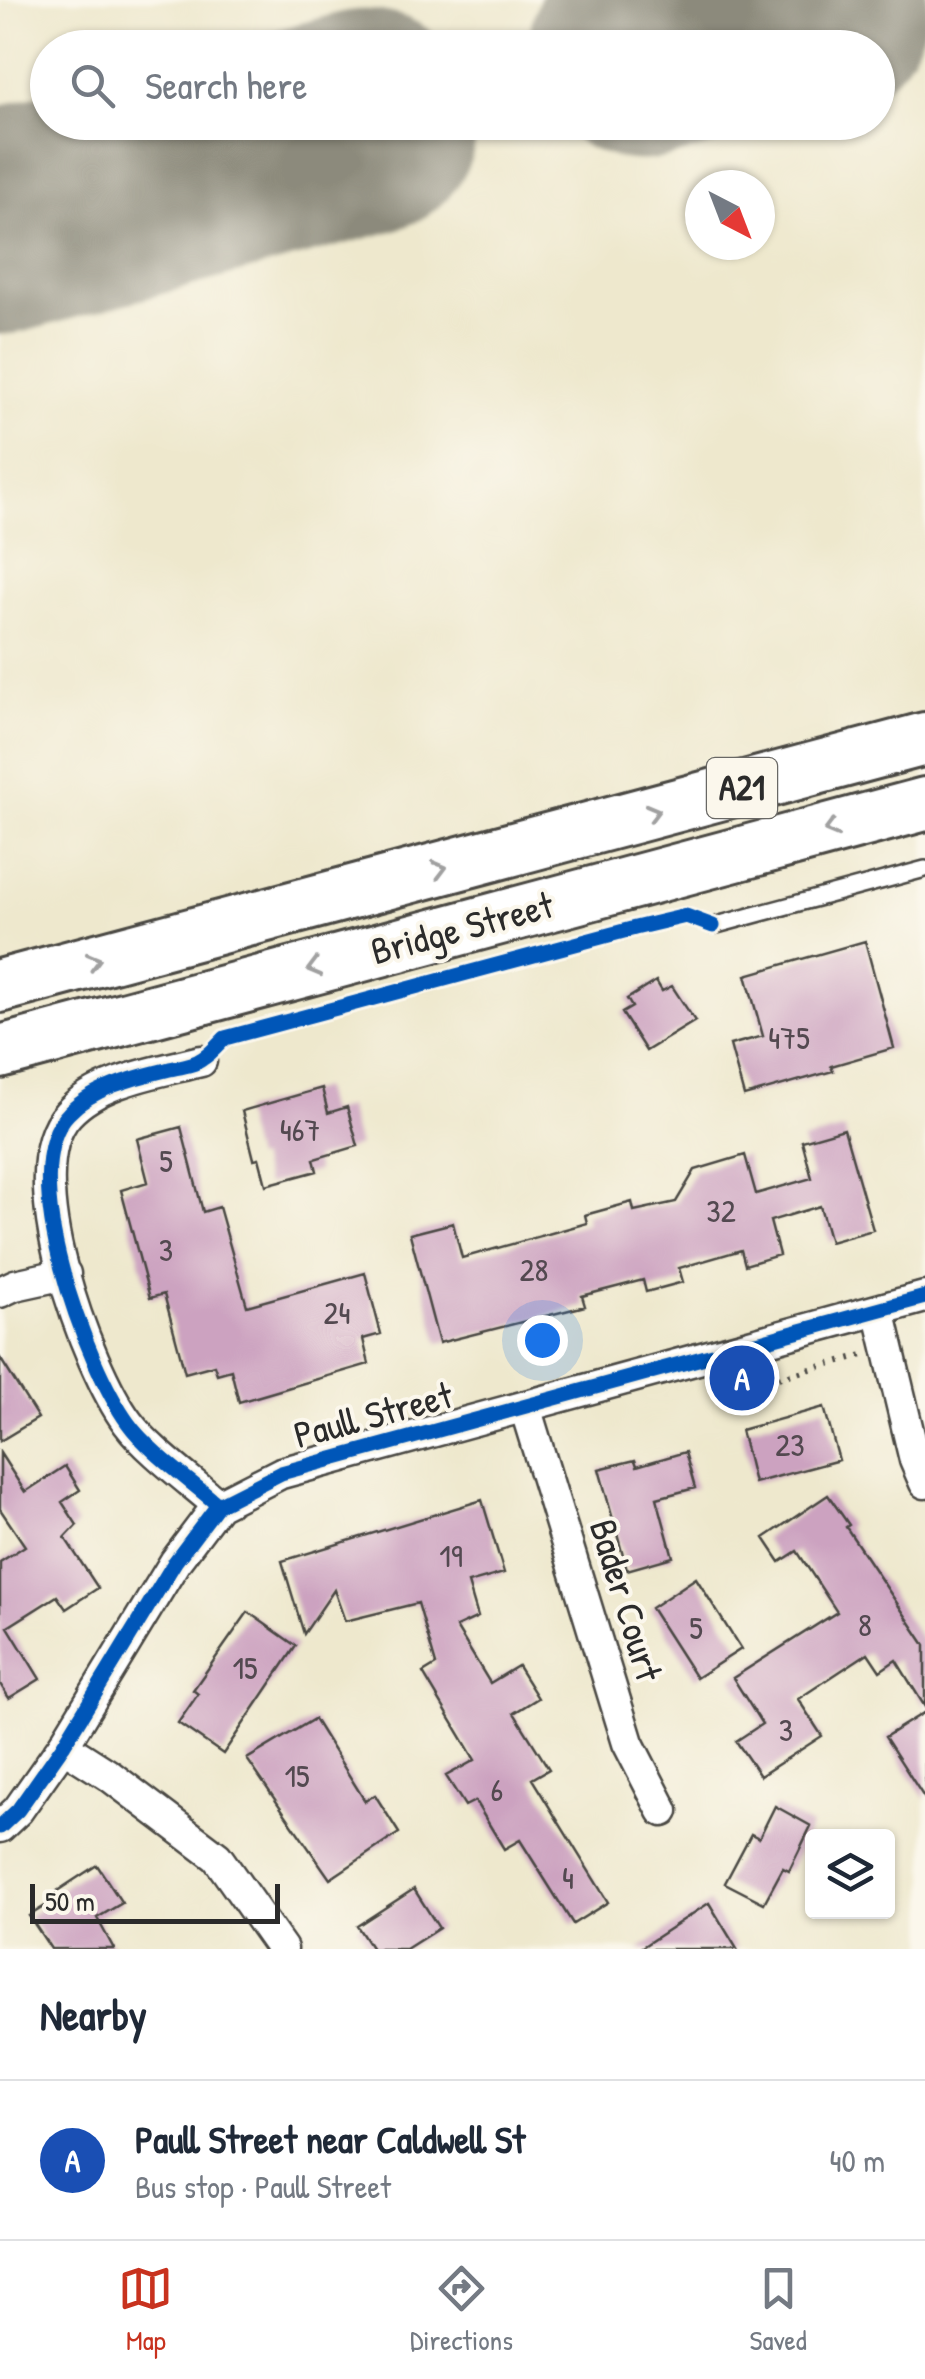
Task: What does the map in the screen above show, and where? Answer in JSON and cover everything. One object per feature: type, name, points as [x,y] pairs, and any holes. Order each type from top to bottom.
[{"type":"highway","name":"Bridge Street","points":[[0,986],[925,739]]},
{"type":"highway","name":"Bridge Street","points":[[0,1052],[925,804]]},
{"type":"highway","points":[[558,837],[576,898]]},
{"type":"street","points":[[201,1061],[134,1078],[82,1100],[64,1117],[54,1137],[48,1204],[64,1274],[93,1362],[128,1424],[218,1505]]},
{"type":"street","points":[[0,1292],[14,1284],[64,1274]]},
{"type":"street","name":"Paull Street","points":[[0,1826],[18,1810],[63,1746],[175,1562],[218,1505],[281,1474],[925,1298]]},
{"type":"street","points":[[879,1310],[886,1349],[925,1483]]},
{"type":"street","name":"Bader Court","points":[[525,1407],[628,1743],[663,1811]]},
{"type":"street","points":[[63,1746],[110,1776],[216,1857],[282,1949]]},
{"type":"lane","points":[[713,926],[925,869]]},
{"type":"path","points":[[748,1386],[886,1349]]},
{"type":"building","points":[[865,941],[894,1048],[831,1066],[833,1071],[744,1096],[730,1045],[763,1036],[746,975]]},
{"type":"building","points":[[656,981],[662,991],[672,986],[695,1021],[646,1051],[622,1013],[632,1007],[627,999]]},
{"type":"building","points":[[322,1088],[328,1113],[347,1107],[358,1146],[314,1159],[317,1171],[266,1185],[259,1158],[254,1159],[242,1111]]},
{"type":"building","points":[[181,1127],[203,1212],[219,1207],[247,1306],[365,1273],[381,1334],[363,1339],[369,1364],[239,1402],[231,1370],[217,1374],[214,1365],[185,1373],[164,1294],[150,1298],[121,1190],[148,1182],[137,1139]]},
{"type":"building","points":[[844,1129],[873,1230],[830,1242],[820,1206],[770,1221],[779,1255],[745,1265],[741,1250],[679,1268],[683,1282],[646,1292],[643,1280],[582,1296],[585,1306],[439,1343],[410,1234],[453,1223],[462,1258],[587,1223],[585,1215],[632,1202],[634,1211],[676,1202],[695,1170],[745,1155],[756,1194],[812,1178],[802,1141]]},
{"type":"building","points":[[0,1358],[38,1418],[0,1441]]},
{"type":"building","points":[[824,1407],[839,1460],[754,1483],[741,1430]]},
{"type":"building","points":[[685,1452],[695,1488],[657,1498],[673,1557],[627,1570],[599,1469],[635,1460],[637,1466]]},
{"type":"building","points":[[0,1453],[25,1492],[65,1466],[80,1490],[62,1502],[77,1525],[65,1538],[98,1588],[66,1609],[57,1596],[8,1627],[40,1679],[9,1698],[0,1684],[0,1562],[25,1546],[0,1509]]},
{"type":"building","points":[[828,1495],[925,1645],[925,1707],[896,1660],[880,1671],[868,1653],[798,1699],[822,1736],[760,1776],[736,1741],[762,1724],[733,1678],[837,1612],[797,1551],[780,1562],[764,1538]]},
{"type":"building","points":[[482,1500],[504,1573],[468,1583],[478,1617],[456,1627],[490,1683],[518,1666],[538,1698],[514,1713],[549,1769],[532,1779],[608,1902],[573,1924],[520,1840],[504,1849],[475,1801],[465,1806],[446,1776],[475,1760],[423,1673],[436,1665],[418,1603],[345,1621],[334,1590],[304,1634],[282,1561]]},
{"type":"building","points":[[696,1578],[741,1649],[696,1678],[651,1608]]},
{"type":"building","points":[[248,1612],[296,1646],[223,1754],[178,1723],[198,1694],[193,1690]]},
{"type":"building","points":[[925,1712],[925,1799],[885,1737]]},
{"type":"building","points":[[314,1719],[365,1801],[375,1795],[399,1833],[330,1879],[247,1759]]},
{"type":"building","points":[[775,1806],[811,1826],[805,1829],[805,1838],[789,1871],[783,1868],[764,1903],[725,1883],[751,1834],[759,1838]]},
{"type":"building","points":[[97,1865],[122,1903],[97,1918],[114,1949],[51,1949],[29,1916],[58,1898],[54,1893]]},
{"type":"building","points":[[414,1889],[439,1928],[406,1949],[372,1949],[357,1926]]},
{"type":"building","points":[[709,1903],[737,1949],[639,1949]]},
{"type":"runway","points":[[707,30],[816,0]]},
{"type":"runway","points":[[0,222],[299,140]]},
{"type":"cycle path","points":[[218,1505],[158,1455],[128,1423],[93,1359],[76,1315],[52,1221],[48,1177],[53,1140],[69,1113],[114,1085],[190,1065],[225,1038],[686,916],[713,926]]},
{"type":"cycle path","points":[[0,1827],[18,1810],[63,1746],[175,1562],[218,1505],[281,1473],[925,1297]]},
{"type":"place","name":"Paull Street near Caldwell St","points":[[742,1378]]}]
